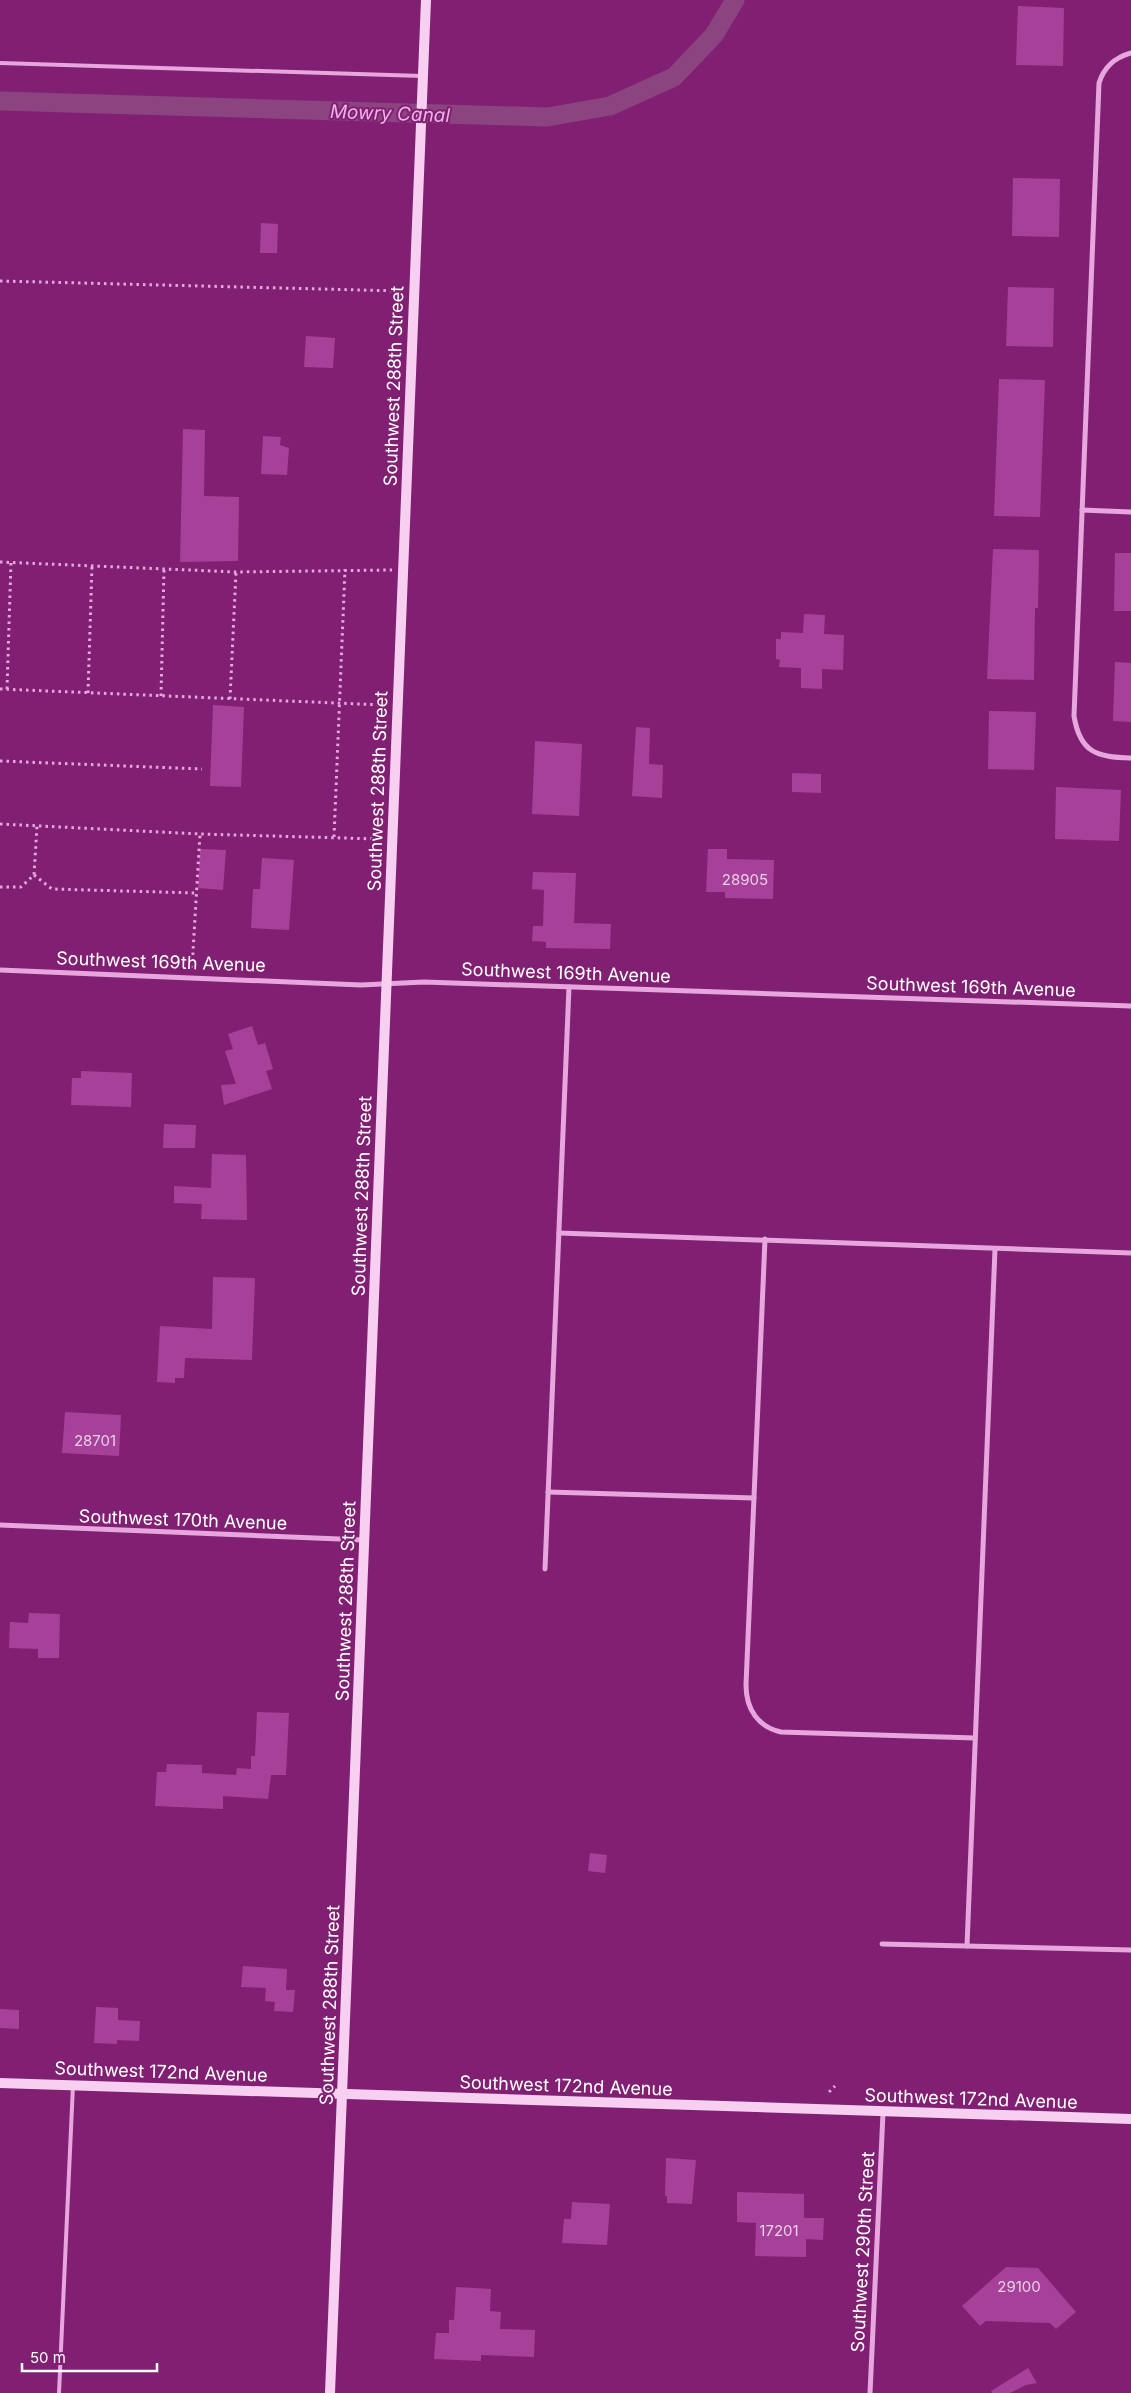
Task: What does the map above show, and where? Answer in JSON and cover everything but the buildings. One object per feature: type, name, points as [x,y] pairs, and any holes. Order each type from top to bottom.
[{"type":"street","name":"Southwest 288th Street","points":[[330,2393],[420,139],[424,91],[426,0]]},
{"type":"street","points":[[1131,53],[1112,61],[1099,83],[1074,716],[1076,732],[1084,744],[1093,752],[1106,757],[1131,758]]},
{"type":"street","points":[[1082,510],[1131,512]]},
{"type":"street","name":"Southwest 169th Avenue","points":[[0,970],[191,976],[361,985],[424,982],[1131,1006]]},
{"type":"street","points":[[545,1568],[569,987]]},
{"type":"street","points":[[559,1233],[1131,1253]]},
{"type":"street","points":[[765,1239],[746,1692],[750,1709],[756,1718],[771,1729],[786,1733],[975,1738]]},
{"type":"street","points":[[967,1946],[995,1249]]},
{"type":"street","points":[[548,1492],[754,1498]]},
{"type":"street","name":"Southwest 170th Avenue","points":[[0,1525],[364,1540]]},
{"type":"street","points":[[882,1944],[1131,1950]]},
{"type":"street","name":"Southwest 172nd Avenue","points":[[0,2083],[343,2096],[1131,2119]]},
{"type":"street","name":"Southwest 290th Street","points":[[870,2393],[883,2113]]},
{"type":"lane","points":[[0,63],[424,76]]},
{"type":"lane","points":[[59,2393],[73,2085]]},
{"type":"path","points":[[0,281],[414,291]]},
{"type":"path","points":[[0,562],[236,572],[345,569],[403,570]]},
{"type":"path","points":[[6,689],[11,562]]},
{"type":"path","points":[[88,693],[92,566]]},
{"type":"path","points":[[161,696],[164,569]]},
{"type":"path","points":[[334,838],[345,569]]},
{"type":"path","points":[[230,699],[236,572]]},
{"type":"path","points":[[0,689],[397,706]]},
{"type":"path","points":[[0,760],[202,769]]},
{"type":"path","points":[[0,824],[200,834],[392,839]]},
{"type":"path","points":[[0,887],[21,887],[34,875],[36,826]]},
{"type":"path","points":[[191,976],[200,834]]},
{"type":"path","points":[[34,875],[52,889],[196,893]]},
{"type":"path","points":[[830,2092],[835,2086]]},
{"type":"waterway","name":"Mowry Canal","points":[[0,101],[547,117],[610,106],[674,77],[714,35],[735,0]]}]
